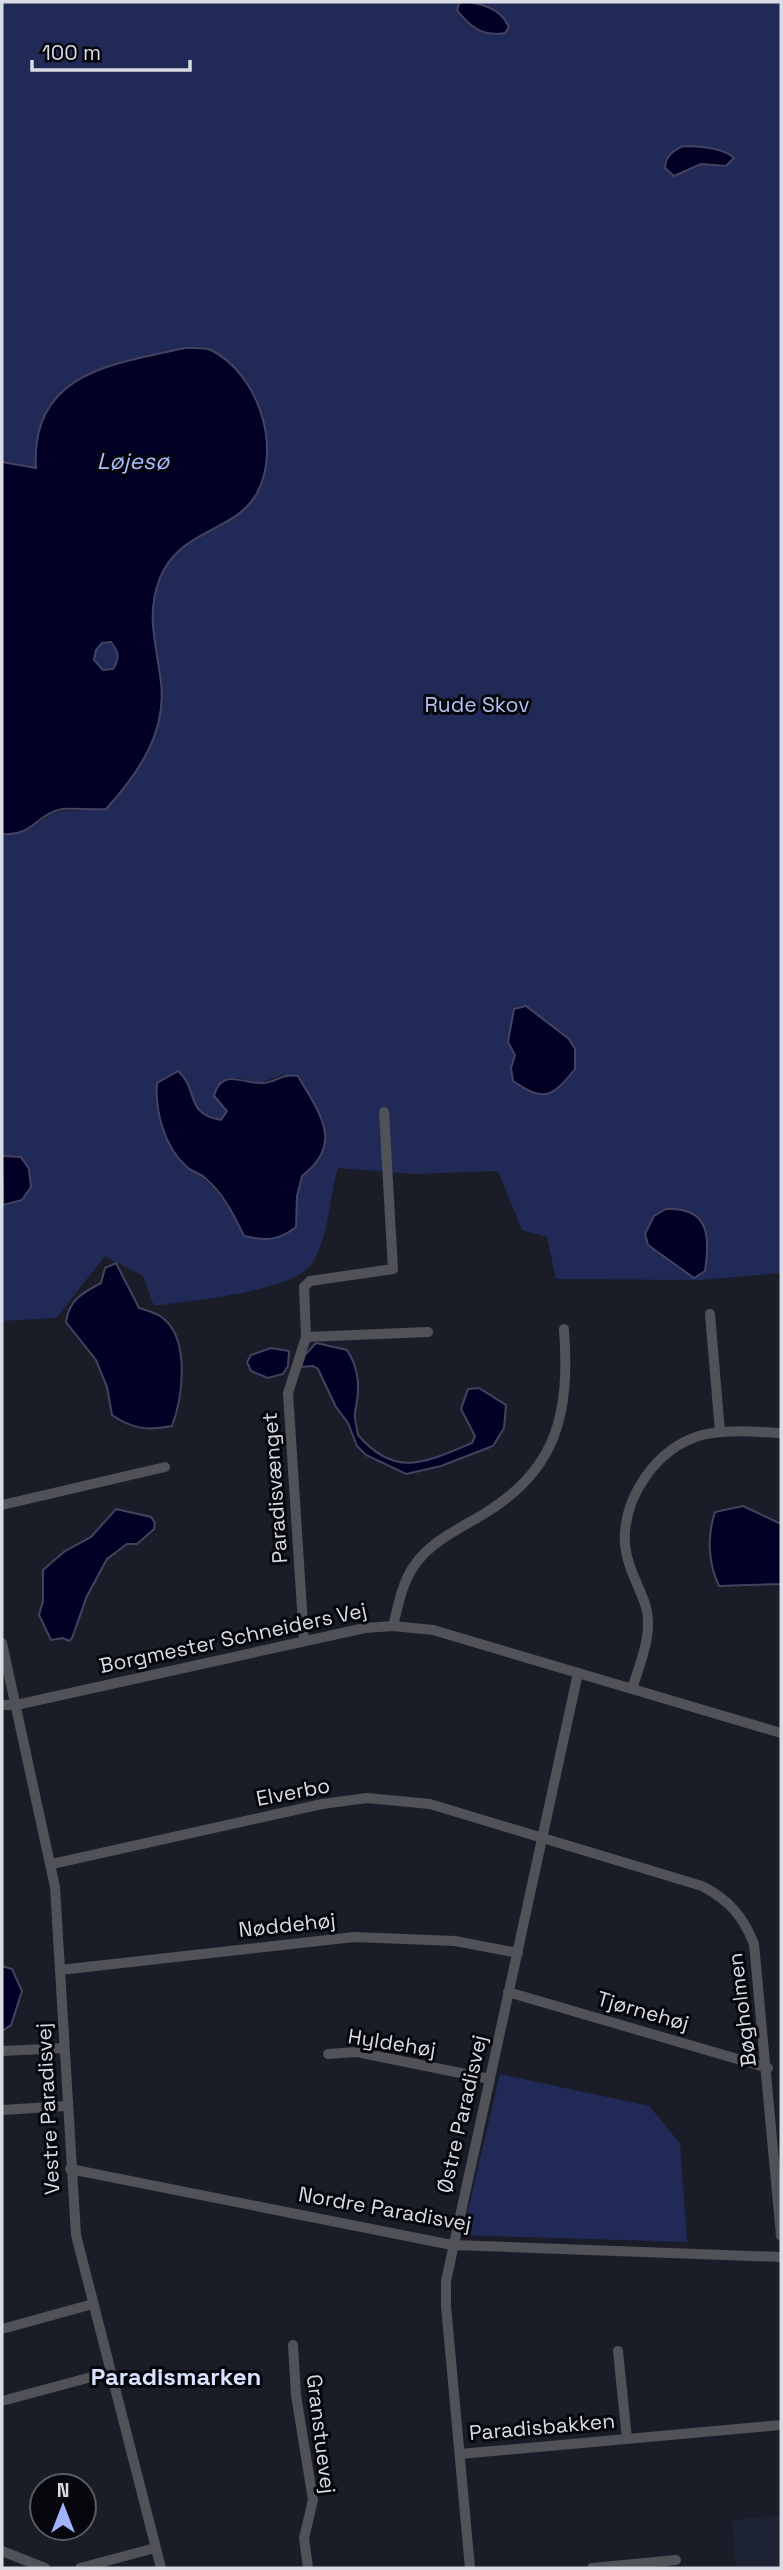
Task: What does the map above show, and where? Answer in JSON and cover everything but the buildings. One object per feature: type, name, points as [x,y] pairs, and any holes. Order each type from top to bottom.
[{"type":"street","name":"Paradisvænget","points":[[304,1640],[288,1393],[306,1337],[304,1287],[310,1281],[393,1269],[384,1112]]},
{"type":"street","points":[[710,1314],[720,1432]]},
{"type":"street","points":[[393,1626],[406,1581],[422,1554],[498,1506],[523,1485],[543,1458],[557,1431],[564,1403],[567,1377],[564,1329]]},
{"type":"street","points":[[306,1337],[428,1332]]},
{"type":"street","points":[[632,1689],[647,1642],[648,1624],[625,1544],[634,1497],[646,1474],[662,1458],[689,1441],[720,1432],[781,1433]]},
{"type":"street","points":[[2,1505],[165,1467]]},
{"type":"street","name":"Borgmester Schneiders Vej","points":[[2,1705],[16,1705],[304,1640],[365,1628],[393,1626],[433,1630],[781,1733]]},
{"type":"street","name":"Vestre Paradisvej","points":[[2,1643],[52,1864],[76,2235],[161,2568]]},
{"type":"street","name":"Østre Paradisvej","points":[[470,2568],[446,2306],[452,2245],[578,1673]]},
{"type":"street","name":"Elverbo","points":[[52,1864],[323,1804],[367,1798],[430,1804],[542,1838]]},
{"type":"street","name":"Bøgholmen","points":[[542,1838],[702,1886],[723,1897],[736,1910],[754,1944],[768,2068],[781,2236]]},
{"type":"street","name":"Nøddehøj","points":[[60,1970],[354,1937],[455,1941],[518,1953]]},
{"type":"street","name":"Tjørnehøj","points":[[508,1992],[768,2068]]},
{"type":"street","points":[[2,2051],[64,2048]]},
{"type":"street","name":"Hyldehøj","points":[[328,2054],[357,2052],[490,2079]]},
{"type":"street","points":[[2,2109],[67,2106]]},
{"type":"street","name":"Nordre Paradisvej","points":[[70,2169],[452,2245],[781,2257]]},
{"type":"street","points":[[2,2329],[93,2304]]},
{"type":"street","name":"Granstuevej","points":[[293,2345],[296,2396],[313,2500],[304,2538],[308,2568]]},
{"type":"street","name":"Paradisbakken","points":[[618,2351],[627,2439]]},
{"type":"street","points":[[2,2401],[110,2372]]},
{"type":"street","name":"Paradisbakken","points":[[460,2454],[781,2425]]},
{"type":"street","points":[[80,2568],[155,2548]]},
{"type":"street","points":[[2,2551],[45,2568]]},
{"type":"street","points":[[592,2568],[676,2560]]},
{"type":"shaded area","points":[[781,2515],[781,2568],[736,2568],[732,2520]]},
{"type":"green space","name":"Rude Skov","points":[[2,2],[781,2],[781,1273],[700,1280],[556,1279],[547,1237],[522,1230],[498,1171],[413,1174],[338,1168],[326,1228],[313,1262],[303,1272],[286,1281],[215,1298],[154,1306],[143,1276],[105,1256],[56,1318],[2,1321],[2,1205],[21,1157],[2,1156],[2,834],[24,831],[56,813],[79,811],[161,684],[151,636],[152,608],[160,578],[174,552],[190,539],[215,527],[263,480],[265,432],[185,348],[121,362],[80,378],[36,469],[2,462]],"holes":[[[526,1006],[569,1039],[511,1068]],[[284,1074],[320,1125],[324,1138],[323,1150],[316,1163],[302,1176],[297,1196],[296,1228],[245,1236],[213,1188],[186,1167],[185,1077],[193,1100],[201,1111],[221,1120],[227,1111],[236,1077],[260,1083]],[[681,1209],[696,1215],[707,1230],[648,1245],[646,1233],[654,1216]]]},
{"type":"green space","points":[[106,643],[115,647],[119,656],[115,665],[106,669],[97,665],[93,656],[97,647]]},
{"type":"green space","points":[[500,2074],[649,2106],[680,2143],[687,2242],[462,2235]]},
{"type":"water","points":[[460,2],[489,7],[501,15],[509,27],[505,33],[497,34],[478,29],[457,10]]},
{"type":"water","points":[[683,146],[717,149],[734,158],[726,166],[701,164],[674,176],[665,168],[667,160]]},
{"type":"water","name":"Løjesø","points":[[185,348],[211,350],[242,376],[253,393],[266,433],[267,454],[257,493],[235,516],[180,549],[160,578],[153,605],[153,618],[162,701],[155,735],[129,781],[106,809],[62,809],[46,815],[21,832],[2,834],[2,462],[36,468],[38,436],[46,411],[61,393],[81,378],[130,360]],"holes":[[[111,642],[118,658],[113,669],[103,670],[94,660],[96,650],[102,643]]]},
{"type":"water","points":[[526,1006],[569,1039],[575,1049],[575,1069],[560,1086],[547,1094],[533,1092],[513,1081],[511,1068],[515,1055],[508,1042],[514,1009]]},
{"type":"water","points":[[178,1071],[188,1085],[197,1107],[209,1117],[221,1120],[227,1111],[214,1096],[221,1082],[232,1079],[265,1083],[286,1076],[298,1076],[320,1115],[325,1140],[315,1164],[302,1176],[297,1196],[296,1227],[272,1239],[244,1236],[223,1197],[203,1176],[189,1169],[179,1159],[163,1128],[157,1094],[157,1083]]},
{"type":"water","points":[[2,1156],[21,1157],[29,1169],[31,1187],[22,1200],[3,1205]]},
{"type":"water","points":[[666,1209],[691,1213],[704,1226],[707,1247],[705,1271],[694,1278],[648,1245],[645,1234],[654,1216]]},
{"type":"water","points":[[116,1263],[139,1308],[160,1316],[170,1325],[176,1338],[182,1368],[179,1399],[172,1426],[140,1428],[112,1415],[107,1387],[96,1360],[66,1322],[73,1303],[101,1283],[105,1268]]},
{"type":"water","points":[[316,1343],[347,1350],[358,1380],[355,1415],[358,1435],[385,1457],[412,1463],[440,1456],[472,1443],[475,1436],[461,1409],[468,1389],[479,1388],[506,1405],[504,1428],[493,1446],[441,1466],[406,1474],[366,1455],[357,1446],[348,1423],[336,1407],[318,1369],[313,1366],[301,1367],[305,1355]]},
{"type":"water","points":[[271,1348],[289,1351],[288,1366],[283,1374],[268,1378],[251,1371],[247,1362],[251,1355]]},
{"type":"water","points":[[743,1506],[781,1524],[781,1584],[719,1586],[710,1549],[715,1512]]},
{"type":"water","points":[[116,1509],[151,1517],[155,1523],[154,1529],[137,1544],[127,1544],[107,1559],[87,1596],[72,1638],[69,1641],[63,1638],[51,1640],[39,1615],[43,1601],[43,1570],[65,1551],[91,1537]]},
{"type":"water","points":[[2,1966],[12,1969],[22,1991],[11,2025],[2,2031]]},
{"type":"district","name":"Paradismarken","points":[[176,2377]]}]
